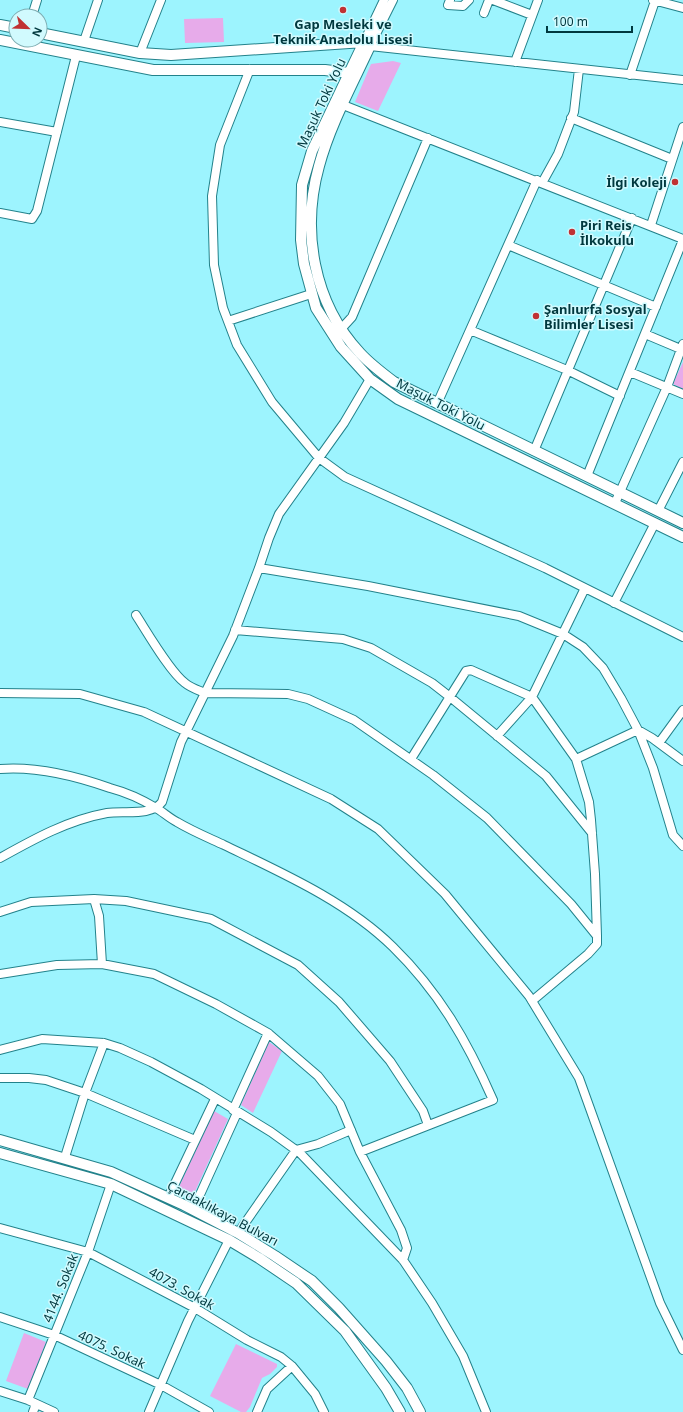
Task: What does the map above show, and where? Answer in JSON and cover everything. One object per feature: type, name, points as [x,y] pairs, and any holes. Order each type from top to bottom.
[{"type":"main road","points":[[48,34],[140,53],[208,53],[367,44],[359,70],[340,104],[319,165],[311,211],[310,230],[315,266],[324,296],[341,329],[359,353],[394,382],[683,523]]},
{"type":"main road","points":[[2,43],[153,70],[325,70],[349,73],[359,70]]},
{"type":"main road","name":"Maşuk Toki Yolu","points":[[367,44],[349,73],[340,104],[312,151],[302,185],[301,240],[304,264],[316,308],[341,347],[370,379],[398,399],[683,537]]},
{"type":"main road","name":"Çardaklıkaya Bulvarı","points":[[0,1140],[111,1172],[193,1210],[238,1233],[312,1281],[386,1361],[407,1388],[420,1412]]},
{"type":"main road","name":"Çardaklıkaya Bulvarı","points":[[0,1153],[111,1184],[229,1240],[296,1283],[345,1331],[386,1388],[400,1412]]},
{"type":"street","points":[[84,41],[98,0]]},
{"type":"street","points":[[140,53],[161,0]]},
{"type":"street","name":"Maşuk Toki Yolu","points":[[367,44],[384,0]]},
{"type":"street","name":"Maşuk Toki Yolu","points":[[367,44],[393,0]]},
{"type":"street","points":[[450,0],[448,5],[463,6],[469,0]]},
{"type":"street","points":[[484,13],[489,0]]},
{"type":"street","points":[[492,0],[532,15]]},
{"type":"street","points":[[514,62],[538,0]]},
{"type":"street","points":[[630,75],[654,0],[682,5]]},
{"type":"street","points":[[367,44],[514,62],[683,80]]},
{"type":"street","points":[[0,213],[32,219],[37,211],[76,56]]},
{"type":"street","points":[[250,69],[220,145],[212,196],[214,265],[223,308],[237,345],[272,402],[320,458],[345,477],[545,568],[683,637]]},
{"type":"street","points":[[438,404],[508,245],[539,181],[558,154],[571,118],[579,69]]},
{"type":"street","points":[[340,104],[651,225],[683,240],[587,476]]},
{"type":"street","points":[[571,118],[672,159]]},
{"type":"street","points":[[0,122],[57,132]]},
{"type":"street","points":[[651,225],[683,127]]},
{"type":"street","points":[[341,329],[352,317],[428,138]]},
{"type":"street","points":[[534,451],[632,218]]},
{"type":"street","points":[[508,245],[656,307]]},
{"type":"street","points":[[228,321],[311,294]]},
{"type":"street","points":[[470,330],[567,370],[620,396]]},
{"type":"street","points":[[615,503],[667,387],[682,347],[645,334]]},
{"type":"street","points":[[630,372],[683,394]]},
{"type":"street","points":[[0,858],[66,824],[109,812],[142,811],[156,808],[162,802],[181,742],[235,630],[279,514],[344,423],[370,379]]},
{"type":"street","points":[[658,511],[679,480],[683,462]]},
{"type":"street","points":[[614,603],[654,523]]},
{"type":"street","points":[[259,568],[368,586],[512,614],[563,634],[583,646],[603,668],[638,730],[653,768],[673,835],[683,846]]},
{"type":"street","points":[[497,736],[532,697],[585,588]]},
{"type":"street","points":[[136,614],[184,683],[205,693],[288,694],[308,699],[354,720],[411,759],[487,818],[571,904],[596,936]]},
{"type":"street","points":[[235,630],[343,639],[356,642],[378,652],[432,683],[546,776],[592,833]]},
{"type":"street","points":[[411,759],[466,671],[471,670],[532,697],[576,759],[589,802],[596,874],[597,944],[588,954],[532,1001]]},
{"type":"street","points":[[0,693],[80,694],[144,712],[332,799],[378,829],[445,894],[532,1001],[579,1078],[660,1303],[683,1350]]},
{"type":"street","points":[[660,743],[683,710]]},
{"type":"street","points":[[638,730],[660,743],[683,761]]},
{"type":"street","points":[[576,759],[638,730]]},
{"type":"street","points":[[0,769],[36,770],[73,777],[112,788],[156,808],[176,822],[254,860],[328,899],[366,923],[392,946],[441,1002],[474,1056],[493,1100],[360,1152]]},
{"type":"street","points":[[0,912],[31,902],[94,899],[126,901],[211,919],[298,965],[339,1002],[390,1061],[423,1111],[428,1125]]},
{"type":"street","points":[[94,899],[99,916],[102,964]]},
{"type":"street","points":[[0,974],[57,965],[102,964],[154,974],[216,1004],[268,1033],[318,1076],[340,1104],[360,1152],[401,1230],[407,1248],[403,1260]]},
{"type":"street","points":[[193,1210],[268,1033]]},
{"type":"street","points":[[0,1050],[42,1039],[104,1043],[151,1062],[215,1098],[271,1132],[296,1150],[339,1192],[403,1260],[432,1303],[463,1356],[486,1412]]},
{"type":"street","points":[[66,1158],[85,1093],[104,1043]]},
{"type":"street","points":[[0,1078],[29,1078],[46,1080],[85,1093],[195,1140]]},
{"type":"street","points":[[168,1198],[215,1098]]},
{"type":"street","points":[[238,1233],[296,1150],[318,1144],[351,1130]]},
{"type":"street","name":"4144. Sokak","points":[[32,1412],[32,1402],[54,1335],[88,1252],[111,1184]]},
{"type":"street","name":"4073. Sokak","points":[[0,1228],[88,1252],[195,1308],[247,1340],[281,1357],[292,1366],[315,1394],[324,1412]]},
{"type":"street","points":[[149,1412],[195,1308],[229,1240]]},
{"type":"street","name":"4075. Sokak","points":[[0,1317],[54,1335],[161,1385],[209,1412]]},
{"type":"street","points":[[257,1412],[267,1389],[292,1366]]},
{"type":"street","points":[[0,1391],[32,1402],[44,1410],[54,1412]]},
{"type":"shaded area","points":[[223,18],[224,42],[185,43],[184,19]]},
{"type":"shaded area","points":[[393,61],[401,63],[378,111],[355,102],[371,64]]},
{"type":"shaded area","points":[[683,362],[683,389],[673,384]]},
{"type":"shaded area","points":[[269,1042],[282,1051],[253,1113],[241,1105]]},
{"type":"shaded area","points":[[214,1111],[228,1119],[192,1198],[177,1191]]},
{"type":"shaded area","points":[[24,1333],[46,1342],[28,1389],[6,1381]]},
{"type":"shaded area","points":[[236,1344],[277,1364],[277,1367],[270,1374],[262,1378],[250,1407],[246,1412],[241,1412],[210,1396]]},
{"type":"place","name":"Gap Mesleki ve Teknik Anadolu Lisesi","points":[[343,10]]},
{"type":"place","name":"İlgi Koleji","points":[[675,182]]},
{"type":"place","name":"Piri Reis İlkokulu","points":[[572,232]]},
{"type":"place","name":"Şanlıurfa Sosyal Bilimler Lisesi","points":[[536,316]]}]
